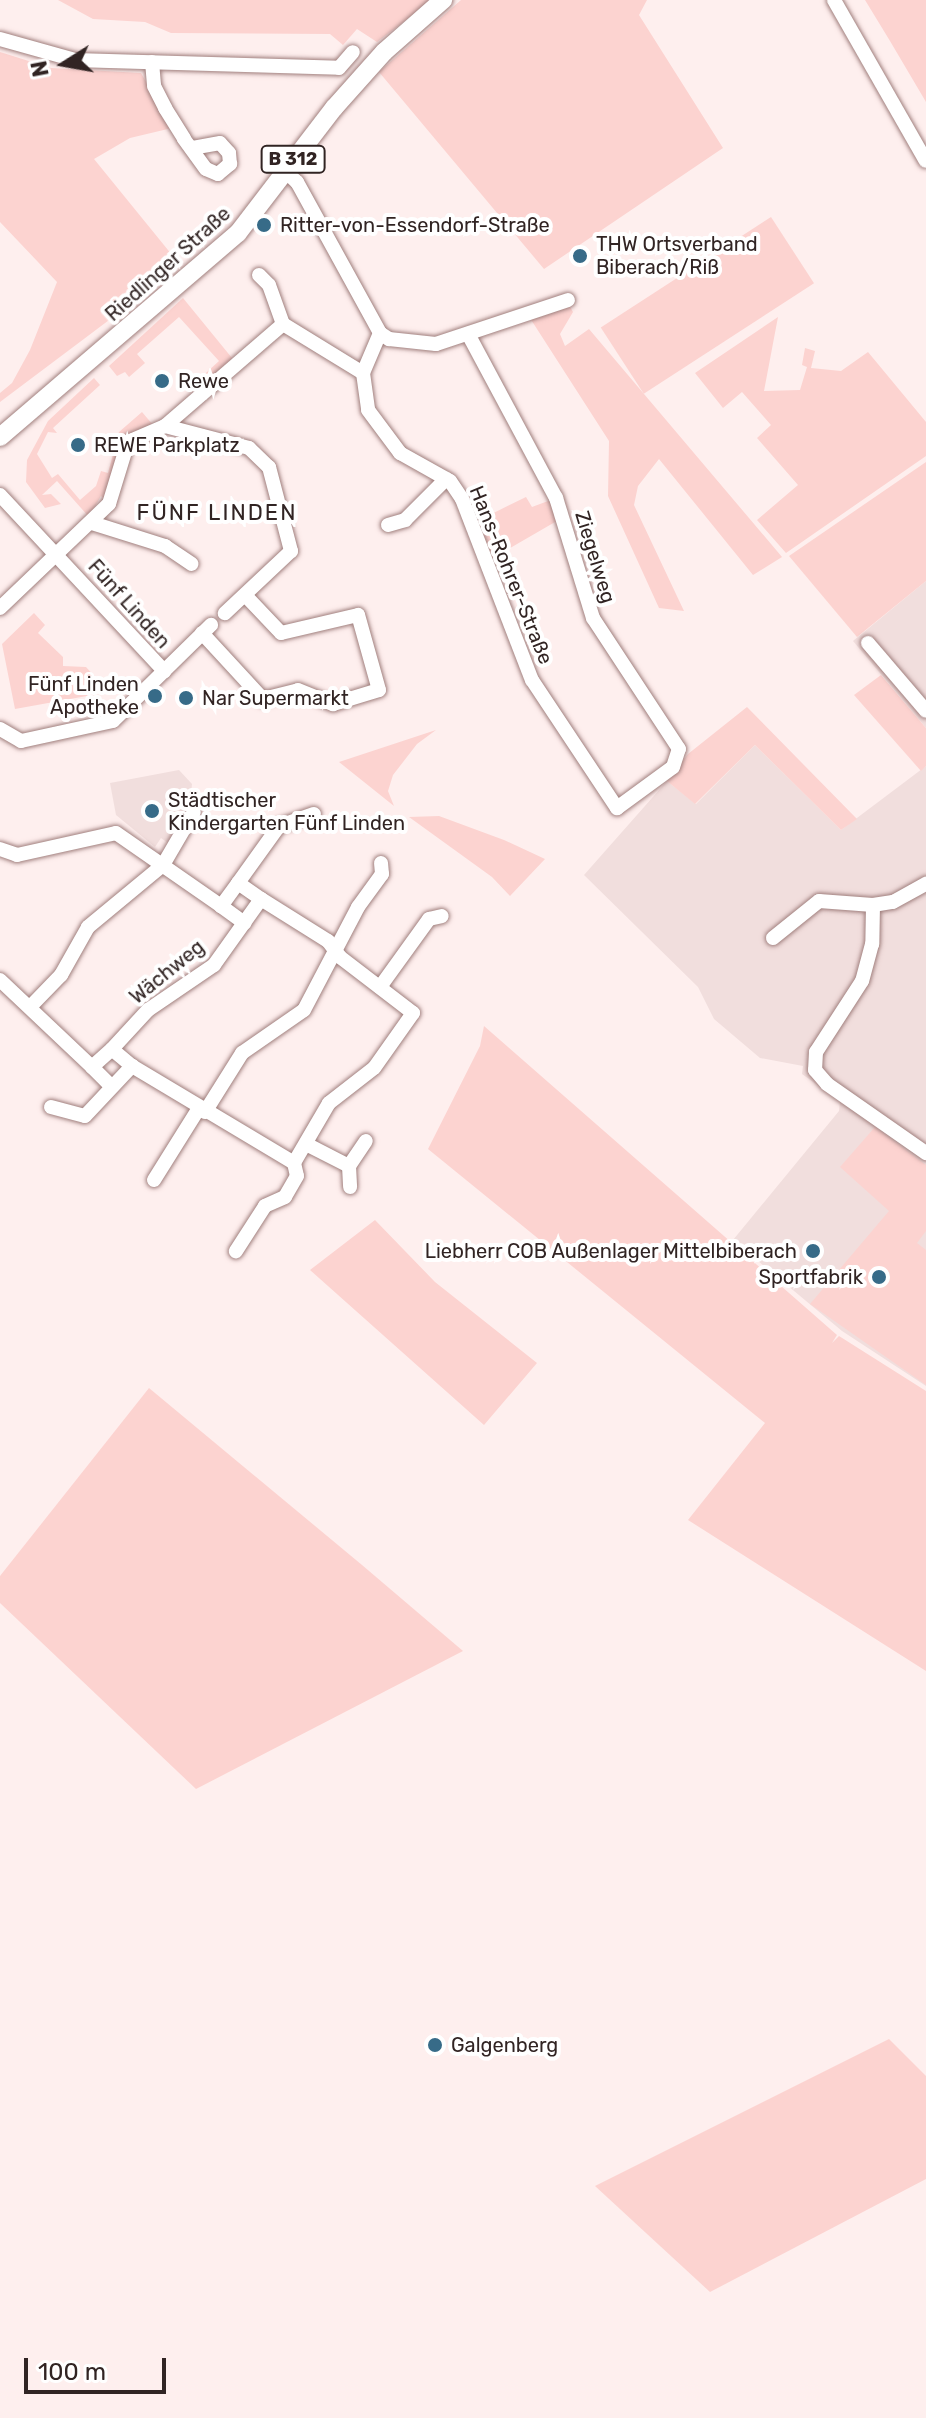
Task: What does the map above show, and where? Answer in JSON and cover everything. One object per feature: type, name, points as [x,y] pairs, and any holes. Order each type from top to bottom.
[{"type":"main road","name":"Riedlinger Straße","points":[[0,437],[182,286],[251,220],[284,170],[384,52],[443,0]]},
{"type":"street","points":[[834,0],[926,161]]},
{"type":"street","points":[[0,39],[50,56],[152,62],[339,68],[353,52]]},
{"type":"street","points":[[152,62],[154,86],[191,148]]},
{"type":"street","points":[[284,170],[297,182],[380,333],[419,344],[468,334],[568,300]]},
{"type":"street","points":[[259,275],[269,285],[283,324],[363,373],[380,333]]},
{"type":"street","points":[[1,605],[109,504],[128,442],[165,426],[283,324]]},
{"type":"street","name":"Ziegelweg","points":[[468,334],[556,498],[593,618],[679,749],[673,767],[617,808]]},
{"type":"street","name":"Hans-Rohrer-Straße","points":[[363,373],[368,410],[400,453],[446,479],[462,499],[532,680],[617,808]]},
{"type":"street","points":[[165,426],[249,448],[269,467],[291,551],[225,613]]},
{"type":"street","name":"Hans-Rohrer-Straße","points":[[388,525],[405,520],[446,479]]},
{"type":"street","name":"Fünf Linden","points":[[0,495],[164,671],[113,721],[21,741],[0,729]]},
{"type":"street","points":[[92,523],[165,546],[192,564]]},
{"type":"street","points":[[164,671],[207,629],[263,699],[298,690],[333,704],[379,690],[358,615],[281,633],[245,595]]},
{"type":"street","points":[[868,643],[925,707]]},
{"type":"street","points":[[30,1007],[61,975],[88,927],[163,865],[194,812]]},
{"type":"street","points":[[221,906],[279,826],[314,814]]},
{"type":"street","points":[[0,849],[17,855],[116,833],[244,923]]},
{"type":"street","points":[[154,1180],[242,1053],[304,1010],[335,950],[382,874],[381,863]]},
{"type":"street","points":[[236,1251],[265,1206],[285,1197],[297,1176],[294,1163],[329,1103],[374,1068],[412,1018],[409,1008],[335,950],[238,883]]},
{"type":"street","points":[[773,938],[819,901],[873,905],[893,902],[926,884]]},
{"type":"street","name":"Wächweg","points":[[92,1067],[148,1010],[214,965],[261,899]]},
{"type":"street","points":[[873,905],[866,972],[816,1052],[815,1070],[827,1084],[926,1153]]},
{"type":"street","points":[[380,987],[429,919],[442,916]]},
{"type":"street","points":[[0,980],[112,1087]]},
{"type":"street","points":[[112,1049],[132,1066],[202,1110],[294,1163]]},
{"type":"street","points":[[51,1107],[85,1116],[132,1066]]},
{"type":"street","points":[[350,1187],[349,1166],[366,1141]]},
{"type":"street","points":[[306,1144],[349,1166]]},
{"type":"shaded area","points":[[58,0],[432,0],[377,42],[357,29],[343,45],[330,34],[171,33],[145,22],[93,19]]},
{"type":"shaded area","points":[[461,0],[647,0],[639,15],[723,148],[544,269],[379,72]]},
{"type":"shaded area","points":[[865,0],[926,0],[926,102],[890,41]]},
{"type":"shaded area","points":[[0,52],[51,68],[141,73],[172,128],[130,138],[94,159],[181,266],[0,402],[0,393],[12,383],[30,350],[57,282],[0,222]]},
{"type":"shaded area","points":[[771,217],[814,283],[644,394],[601,328]]},
{"type":"shaded area","points":[[183,298],[232,358],[229,368],[210,383],[195,383],[219,361],[179,317],[137,354],[145,363],[129,377],[125,372],[117,376],[109,366]]},
{"type":"shaded area","points":[[567,301],[573,312],[560,334],[565,346],[589,329],[782,557],[753,575],[659,459],[638,486],[634,505],[684,611],[659,608],[608,496],[609,441],[528,315]]},
{"type":"shaded area","points":[[778,317],[764,391],[800,390],[807,367],[802,365],[805,348],[815,351],[811,368],[841,371],[868,352],[926,422],[926,456],[786,553],[757,520],[798,485],[757,438],[771,425],[742,392],[723,408],[695,373]]},
{"type":"shaded area","points":[[94,378],[100,385],[53,428],[57,433],[48,432],[37,454],[52,478],[58,474],[80,500],[96,486],[101,471],[108,473],[119,432],[142,412],[153,425],[125,437],[106,500],[101,496],[89,517],[57,481],[42,495],[51,494],[61,504],[45,508],[26,482],[27,460],[48,421]]},
{"type":"shaded area","points":[[926,462],[926,581],[857,637],[789,556]]},
{"type":"shaded area","points":[[526,497],[532,507],[556,498],[562,518],[486,562],[471,524]]},
{"type":"shaded area","points":[[926,581],[926,728],[853,641]]},
{"type":"shaded area","points":[[34,613],[45,625],[38,633],[63,657],[63,666],[86,667],[109,692],[15,709],[2,644]]},
{"type":"shaded area","points":[[881,675],[926,728],[926,766],[921,771],[854,695]]},
{"type":"shaded area","points":[[747,707],[857,819],[841,830],[755,745],[695,804],[667,781],[688,754]]},
{"type":"shaded area","points":[[436,730],[417,744],[393,775],[388,791],[394,806],[339,762]]},
{"type":"shaded area","points":[[755,745],[841,830],[926,766],[926,1386],[842,1331],[733,1240],[839,1111],[840,1101],[802,1074],[803,1066],[760,1058],[714,1019],[698,987],[584,875],[667,781],[696,804]]},
{"type":"shaded area","name":"Städtischer Kindergarten Fünf Linden","points":[[179,770],[192,784],[189,814],[168,843],[161,838],[155,847],[116,815],[110,783]]},
{"type":"shaded area","points":[[439,816],[545,859],[510,896],[492,877],[409,817]]},
{"type":"shaded area","points":[[484,1026],[837,1335],[832,1343],[839,1336],[926,1391],[926,1671],[688,1520],[765,1423],[428,1149],[480,1046]]},
{"type":"shaded area","name":"Sportfabrik","points":[[875,1127],[926,1165],[926,1231],[917,1243],[926,1250],[926,1385],[810,1304],[889,1211],[840,1167]]},
{"type":"shaded area","points":[[375,1220],[435,1282],[537,1363],[484,1425],[310,1270]]},
{"type":"shaded area","points":[[149,1388],[463,1651],[196,1789],[0,1603],[0,1576]]},
{"type":"shaded area","points":[[889,2039],[926,2076],[926,2179],[710,2292],[595,2186]]},
{"type":"place","name":"Ritter-von-Essendorf-Straße","points":[[264,225]]},
{"type":"place","name":"THW Ortsverband Biberach/Riß","points":[[580,256]]},
{"type":"place","name":"Rewe","points":[[162,381]]},
{"type":"place","name":"REWE Parkplatz","points":[[78,445]]},
{"type":"place","name":"Fünf Linden Apotheke","points":[[155,696]]},
{"type":"place","name":"Nar Supermarkt","points":[[186,698]]},
{"type":"place","name":"Städtischer Kindergarten Fünf Linden","points":[[152,811]]},
{"type":"place","name":"Liebherr COB Außenlager Mittelbiberach","points":[[813,1251]]},
{"type":"place","name":"Sportfabrik","points":[[879,1277]]},
{"type":"place","name":"Galgenberg","points":[[435,2045]]},
{"type":"district","name":"FÜNF LINDEN","points":[[217,513]]}]
